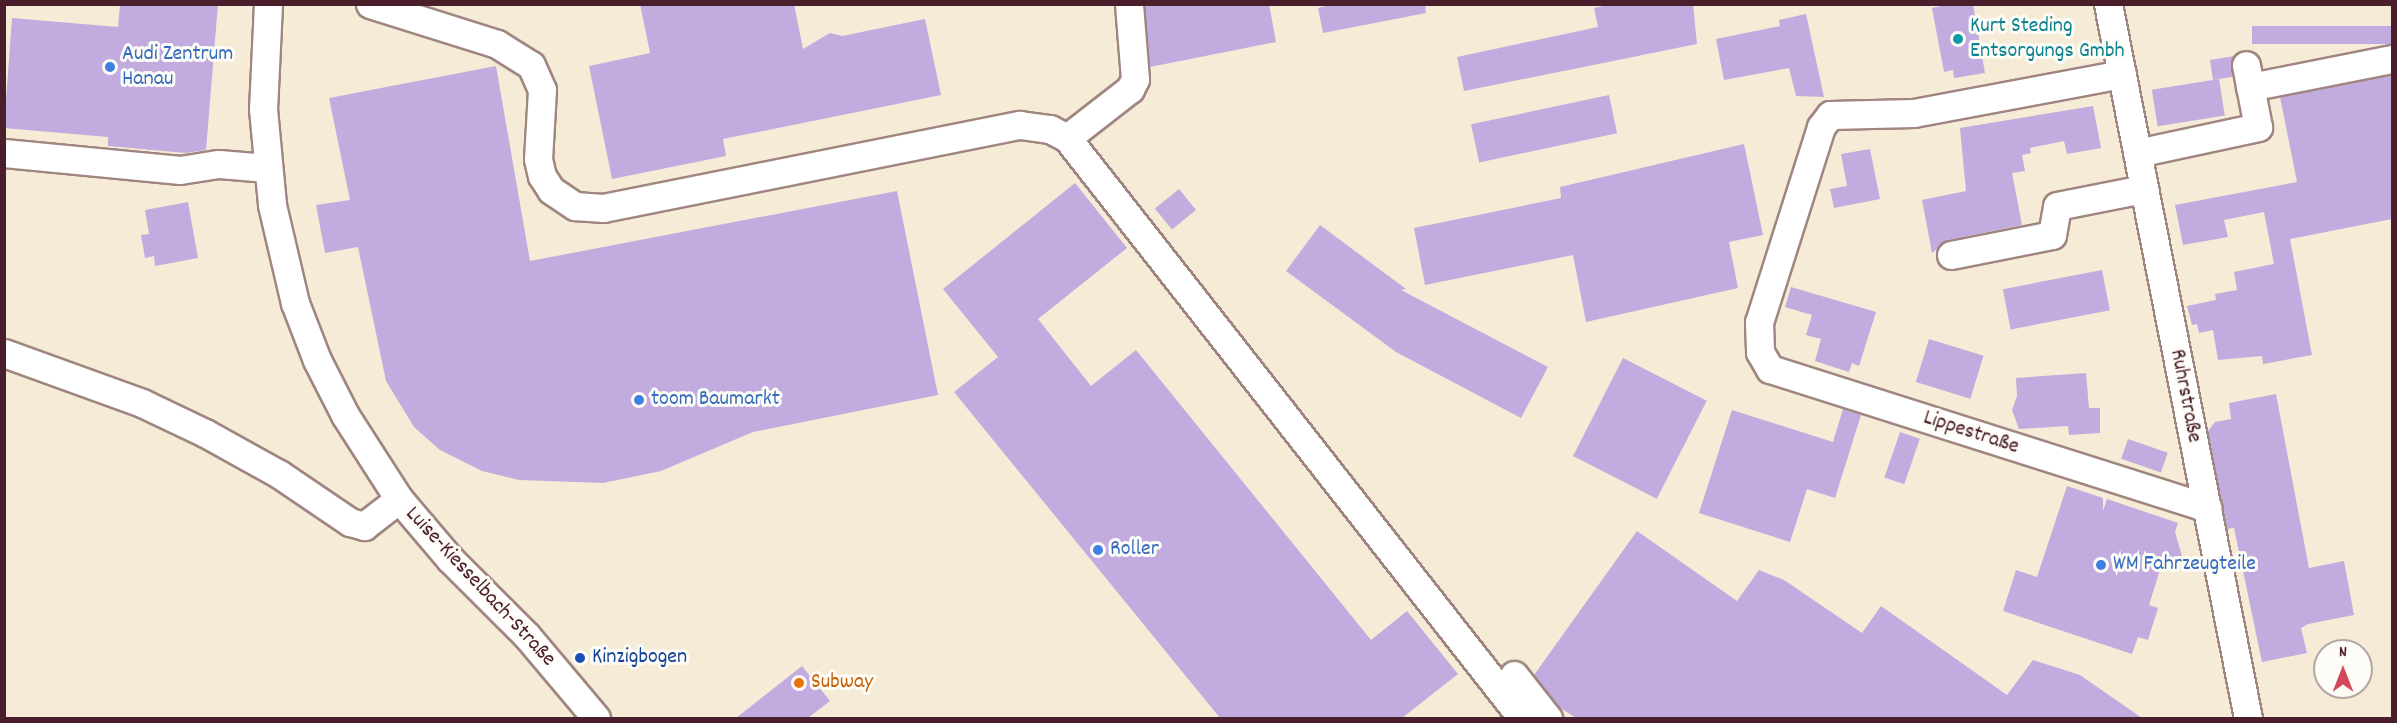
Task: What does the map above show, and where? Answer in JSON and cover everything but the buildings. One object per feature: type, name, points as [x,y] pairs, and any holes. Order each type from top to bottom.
[{"type":"street","name":"Luise-Kiesselbach-Straße","points":[[268,4],[263,109],[267,168],[281,251],[317,360],[345,415],[399,499],[450,559],[534,644],[596,718]]},
{"type":"street","points":[[370,4],[497,44],[531,65],[542,90],[538,159],[542,176],[551,190],[574,206],[603,208],[1020,125],[1050,129],[1066,138],[1522,718]]},
{"type":"street","points":[[1066,138],[1130,89],[1135,80],[1129,4]]},
{"type":"street","name":"Ruhrstraße","points":[[2108,4],[2247,718]]},
{"type":"street","points":[[2137,153],[2258,127],[2248,76],[2392,60]]},
{"type":"street","name":"Lippestraße","points":[[2122,74],[1914,113],[1830,115],[1821,127],[1757,336],[1763,362],[1770,369],[2207,508]]},
{"type":"street","points":[[4,153],[180,170],[219,164],[267,168]]},
{"type":"street","points":[[1951,255],[2052,235],[2057,206],[2144,189]]},
{"type":"street","points":[[4,353],[142,403],[205,433],[279,474],[350,522],[364,526],[399,499]]},
{"type":"street","points":[[1514,675],[1548,718]]},
{"type":"place","name":"Kurt Steding Entsorgungs Gmbh","points":[[1958,39]]},
{"type":"place","name":"Audi Zentrum Hanau","points":[[110,67]]},
{"type":"place","name":"toom Baumarkt","points":[[639,400]]},
{"type":"place","name":"Roller","points":[[1098,550]]},
{"type":"place","name":"WM Fahrzeugteile","points":[[2101,565]]},
{"type":"place","name":"Kinzigbogen","points":[[580,658]]},
{"type":"place","name":"Subway","points":[[799,683]]}]
